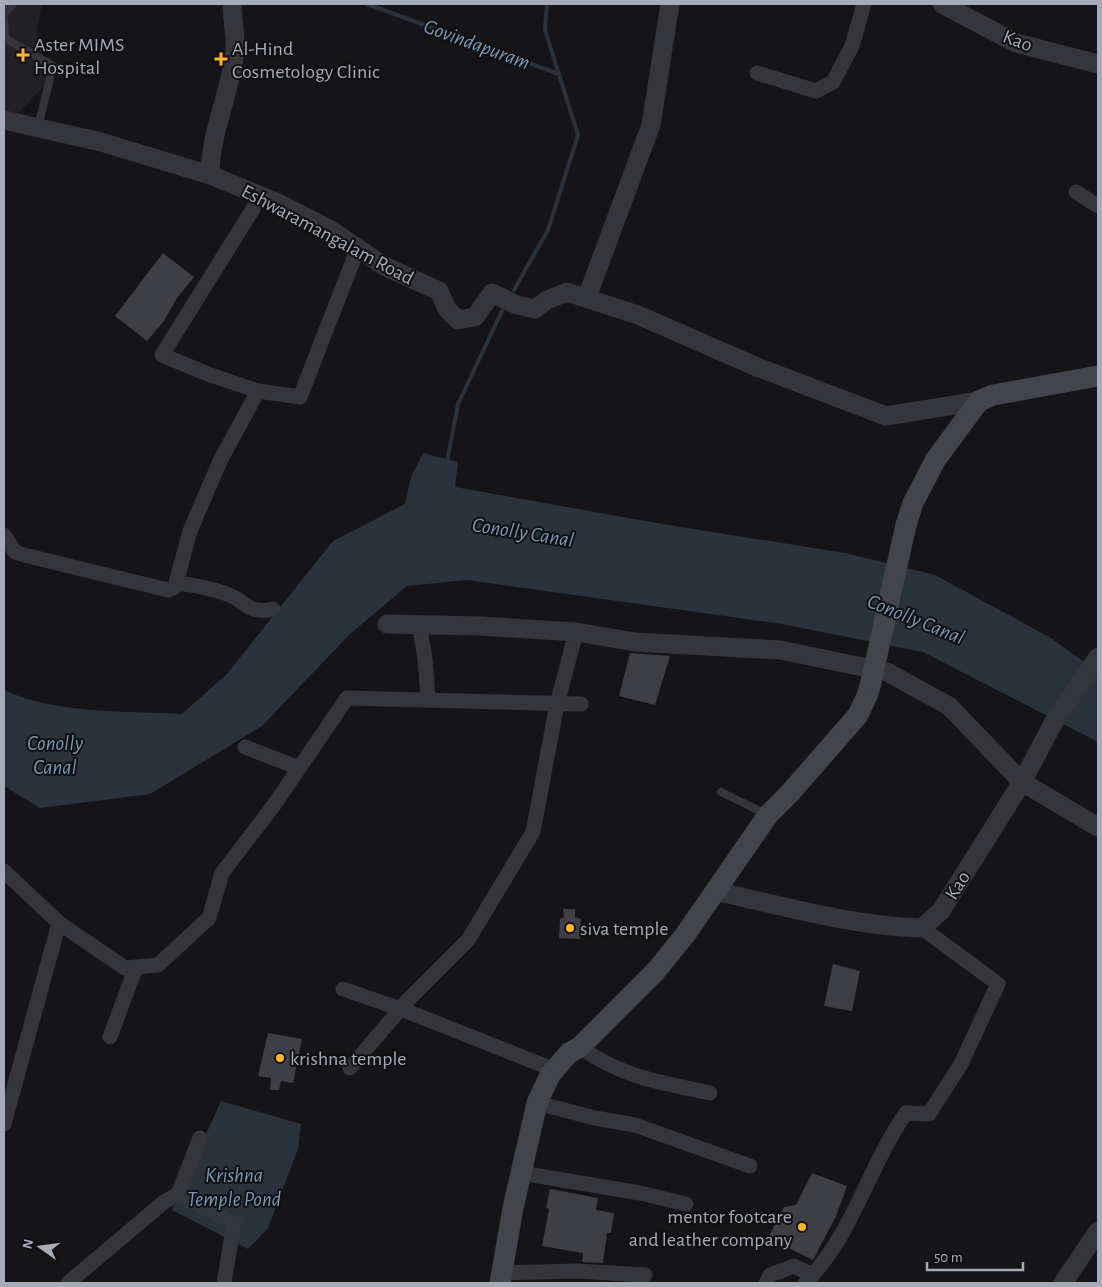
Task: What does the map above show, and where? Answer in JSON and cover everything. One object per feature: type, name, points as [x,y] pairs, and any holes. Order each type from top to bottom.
[{"type":"main road","points":[[501,1278],[521,1173],[537,1103],[545,1084],[569,1053],[580,1047],[655,972],[685,935],[768,815],[790,793],[858,715],[879,677],[906,525],[913,503],[936,459],[979,401],[993,395],[1098,376]]},
{"type":"street","points":[[210,175],[210,156],[224,105],[235,49],[232,4]]},
{"type":"street","points":[[670,4],[651,125],[587,297],[638,315],[757,367],[886,416],[979,401]]},
{"type":"street","points":[[757,73],[816,91],[832,82],[852,46],[864,4]]},
{"type":"street","name":"Kao","points":[[942,4],[1016,43],[1098,64]]},
{"type":"street","name":"Eshwaramangalam Road","points":[[4,120],[101,142],[210,175],[261,196],[331,230],[384,266],[438,291],[451,315],[462,320],[475,317],[492,293],[517,305],[535,310],[547,300],[567,292],[587,297]]},
{"type":"street","points":[[1076,192],[1098,206]]},
{"type":"street","points":[[261,196],[162,355],[208,374],[258,391],[300,398],[358,248]]},
{"type":"street","points":[[4,535],[15,552],[24,555],[172,590],[176,583],[190,531],[220,461],[258,391]]},
{"type":"street","points":[[176,583],[212,589],[230,595],[244,605],[260,612],[273,608]]},
{"type":"street","points":[[387,624],[576,632],[635,642],[780,650],[879,677],[950,706],[1022,782],[1098,827]]},
{"type":"street","points":[[419,624],[425,658],[428,699]]},
{"type":"street","points":[[350,1068],[401,1009],[468,940],[533,832],[556,704],[576,632]]},
{"type":"street","name":"Kao","points":[[922,928],[941,911],[1022,782],[1056,718],[1098,657]]},
{"type":"street","points":[[4,872],[59,923],[125,968],[158,965],[209,918],[222,873],[299,768],[347,698],[582,704]]},
{"type":"street","points":[[245,748],[299,768]]},
{"type":"street","points":[[715,891],[821,915],[874,924],[922,928],[998,984],[961,1064],[929,1114],[906,1113],[888,1139],[823,1265],[809,1279],[794,1266],[770,1274],[766,1283]]},
{"type":"street","points":[[4,1124],[59,923]]},
{"type":"street","points":[[110,1037],[136,967]]},
{"type":"street","points":[[343,989],[401,1009],[555,1070]]},
{"type":"street","points":[[580,1047],[603,1063],[634,1076],[710,1092]]},
{"type":"street","points":[[537,1103],[596,1118],[635,1125],[750,1166]]},
{"type":"street","points":[[68,1283],[164,1202],[178,1194],[200,1138]]},
{"type":"street","points":[[521,1173],[640,1193],[686,1204]]},
{"type":"street","points":[[178,1194],[234,1223],[224,1283]]},
{"type":"street","points":[[1063,1283],[1098,1231]]},
{"type":"street","points":[[501,1278],[577,1271],[645,1275]]},
{"type":"lane","points":[[4,14],[13,4]]},
{"type":"lane","points":[[4,19],[5,38],[53,66],[38,127]]},
{"type":"lane","points":[[721,792],[768,815]]},
{"type":"shaded area","name":"Aster MIMS Hospital","points":[[4,4],[42,4],[37,30],[49,81],[12,119],[4,116]]},
{"type":"water","name":"Conolly Canal","points":[[423,453],[458,462],[455,487],[662,524],[845,553],[935,575],[1051,638],[1098,672],[1098,742],[923,652],[782,624],[467,580],[407,586],[350,634],[262,726],[150,794],[40,808],[4,786],[4,690],[24,698],[68,707],[91,710],[182,714],[227,674],[333,541],[405,504],[411,477]]},
{"type":"water","name":"Krishna Temple Pond","points":[[221,1101],[301,1124],[298,1149],[268,1228],[248,1249],[172,1210]]},
{"type":"building","points":[[163,253],[194,277],[177,298],[164,321],[147,341],[115,316]]},
{"type":"building","points":[[630,653],[670,656],[655,705],[619,696]]},
{"type":"building","name":"siva temple","points":[[563,909],[575,909],[575,917],[581,919],[580,939],[559,938],[560,919],[564,917]]},
{"type":"building","points":[[833,964],[860,971],[852,1011],[824,1006]]},
{"type":"building","name":"krishna temple","points":[[268,1033],[302,1039],[293,1083],[281,1081],[279,1090],[270,1090],[271,1078],[258,1076]]},
{"type":"building","name":"mentor footcare and leather company","points":[[812,1173],[847,1186],[836,1216],[813,1260],[768,1238],[784,1207],[796,1205]]},
{"type":"building","points":[[550,1189],[598,1198],[596,1210],[614,1213],[611,1233],[607,1233],[603,1263],[582,1262],[583,1253],[542,1246],[549,1209],[546,1208]]},
{"type":"waterway","name":"Govindapuram","points":[[367,4],[559,74]]},
{"type":"waterway","points":[[514,290],[548,230],[578,135],[545,30],[547,4]]},
{"type":"waterway","points":[[447,462],[458,404],[502,311]]},
{"type":"place","name":"Aster MIMS Hospital","points":[[23,55]]},
{"type":"place","name":"Al-Hind Cosmetology Clinic","points":[[221,59]]},
{"type":"place","name":"siva temple","points":[[570,928]]},
{"type":"place","name":"krishna temple","points":[[280,1058]]},
{"type":"place","name":"mentor footcare and leather company","points":[[802,1227]]}]
